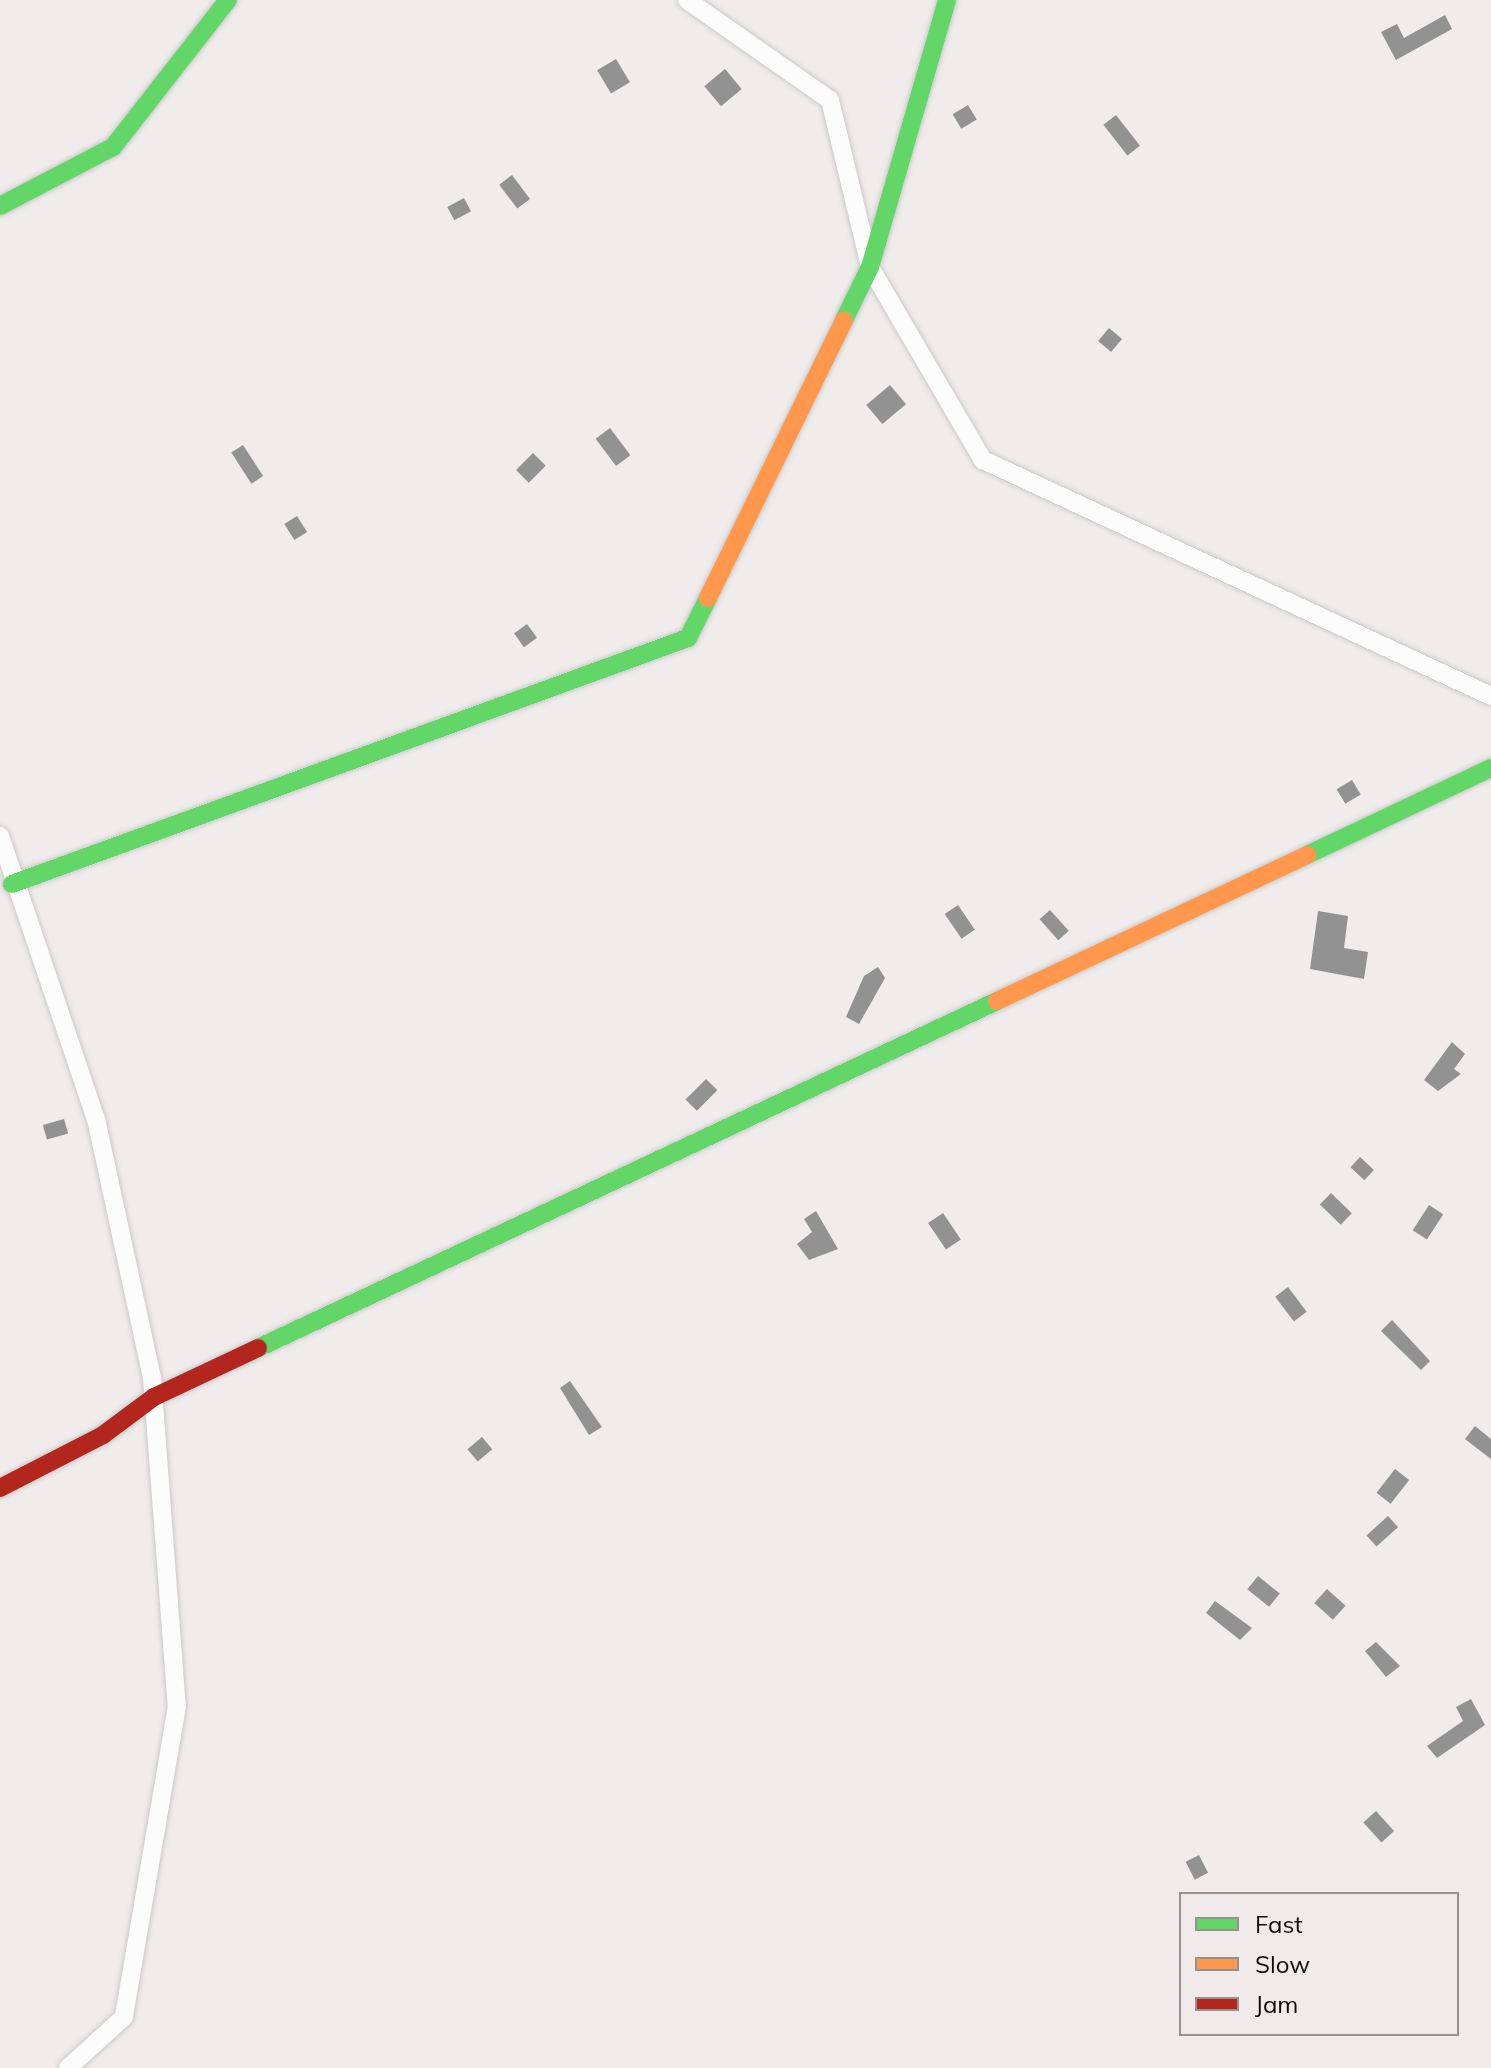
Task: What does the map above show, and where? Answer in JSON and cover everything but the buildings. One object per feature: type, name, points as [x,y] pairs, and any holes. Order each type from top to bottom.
[{"type":"street","points":[[0,206],[113,147],[228,0]]},
{"type":"street","points":[[687,0],[830,100],[870,267],[983,460],[1491,696]]},
{"type":"street","points":[[12,884],[688,638],[870,267],[947,0]]},
{"type":"street","points":[[0,1488],[103,1435],[154,1397],[1491,768]]},
{"type":"street","points":[[0,836],[12,884],[96,1119],[154,1397],[177,1706],[124,2017],[68,2068]]},
{"type":"traffic: fast","points":[[0,206],[113,147],[228,0]]},
{"type":"traffic: fast","points":[[844,320],[870,267],[947,0]]},
{"type":"traffic: fast","points":[[12,884],[688,638],[708,598]]},
{"type":"traffic: fast","points":[[1307,855],[1491,768]]},
{"type":"traffic: fast","points":[[258,1348],[997,1001]]},
{"type":"traffic: slow","points":[[708,598],[844,320]]},
{"type":"traffic: slow","points":[[997,1001],[1307,855]]},
{"type":"traffic: jam","points":[[0,1488],[103,1435],[154,1397],[258,1348]]}]
